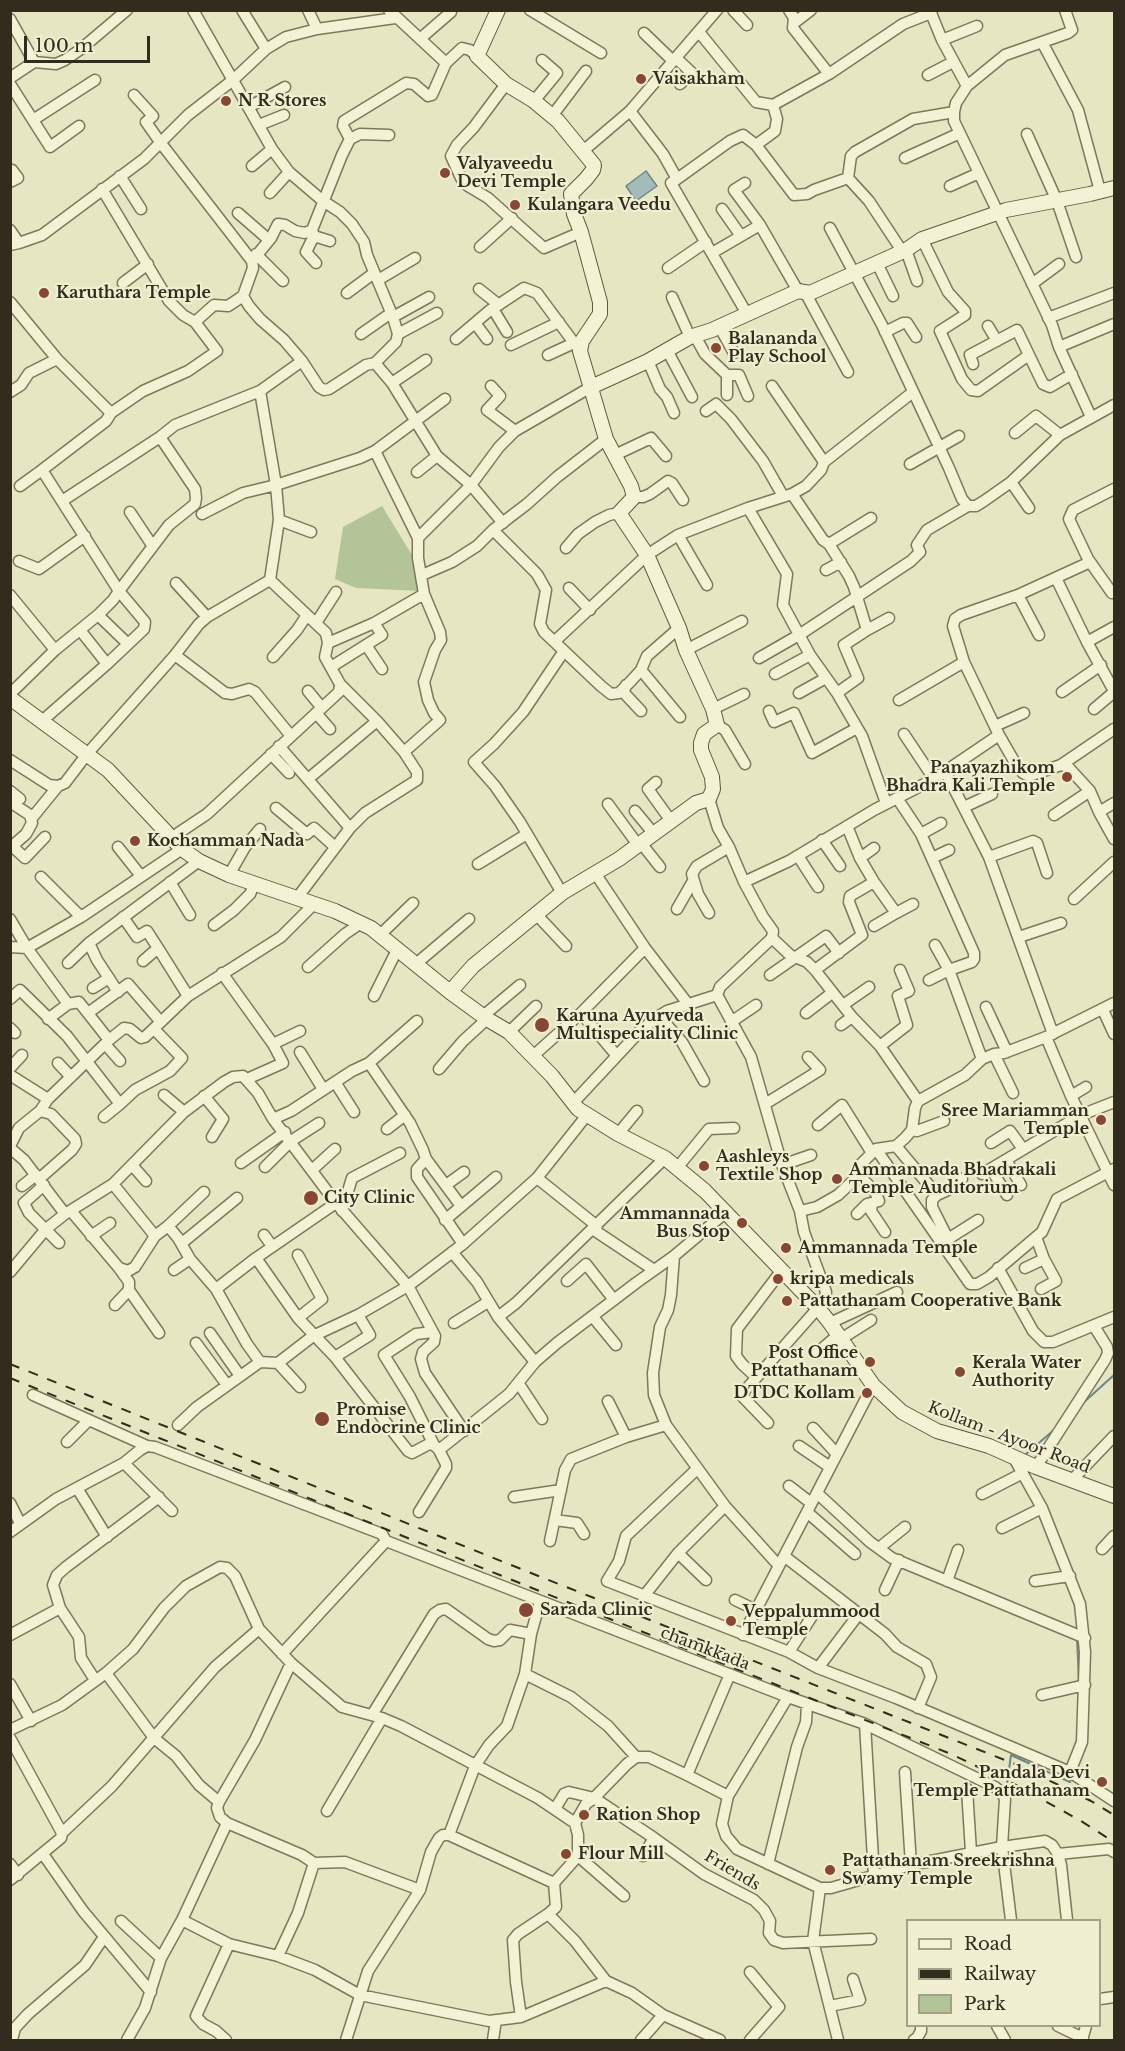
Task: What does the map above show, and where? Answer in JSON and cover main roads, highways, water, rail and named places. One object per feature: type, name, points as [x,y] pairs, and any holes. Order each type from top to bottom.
[{"type":"water","points":[[646,171],[657,186],[636,201],[626,186]]},
{"type":"waterway","points":[[1083,1403],[1114,1375]]},
{"type":"waterway","points":[[1025,1455],[1055,1429]]},
{"type":"waterway","points":[[1077,1638],[1079,1683]]},
{"type":"waterway","points":[[1006,1791],[1011,1755],[1070,1782],[1071,1778]]},
{"type":"railway","points":[[10,1364],[1020,1766],[1114,1815]]},
{"type":"railway","points":[[10,1378],[951,1754],[1016,1785],[1114,1842]]},
{"type":"place","name":"Vaisakham","points":[[641,79]]},
{"type":"place","name":"N R Stores","points":[[226,101]]},
{"type":"place","name":"Valyaveedu Devi Temple","points":[[445,173]]},
{"type":"place","name":"Kulangara Veedu","points":[[515,205]]},
{"type":"place","name":"Karuthara Temple","points":[[44,293]]},
{"type":"place","name":"Balananda Play School","points":[[716,348]]},
{"type":"place","name":"Panayazhikom Bhadra Kali Temple","points":[[1067,777]]},
{"type":"place","name":"Kochamman Nada","points":[[135,841]]},
{"type":"place","name":"Karuna Ayurveda Multispeciality Clinic","points":[[542,1025]]},
{"type":"place","name":"Sree Mariamman Temple","points":[[1101,1120]]},
{"type":"place","name":"Aashleys Textile Shop","points":[[704,1166]]},
{"type":"place","name":"Ammannada Bhadrakali Temple Auditorium","points":[[837,1179]]},
{"type":"place","name":"City Clinic","points":[[311,1198]]},
{"type":"place","name":"Ammannada Bus Stop","points":[[742,1223]]},
{"type":"place","name":"Ammannada Temple","points":[[786,1248]]},
{"type":"place","name":"kripa medicals","points":[[778,1279]]},
{"type":"place","name":"Pattathanam Cooperative Bank","points":[[787,1301]]},
{"type":"place","name":"Post Office Pattathanam","points":[[870,1362]]},
{"type":"place","name":"Kerala Water Authority","points":[[960,1372]]},
{"type":"place","name":"DTDC Kollam","points":[[867,1393]]},
{"type":"place","name":"Promise Endocrine Clinic","points":[[322,1419]]},
{"type":"place","name":"Sarada Clinic","points":[[526,1610]]},
{"type":"place","name":"Veppalummood Temple","points":[[731,1621]]},
{"type":"place","name":"Pandala Devi Temple Pattathanam","points":[[1102,1782]]},
{"type":"place","name":"Ration Shop","points":[[584,1815]]},
{"type":"place","name":"Flour Mill","points":[[566,1854]]},
{"type":"place","name":"Pattathanam Sreekrishna Swamy Temple","points":[[830,1870]]}]
